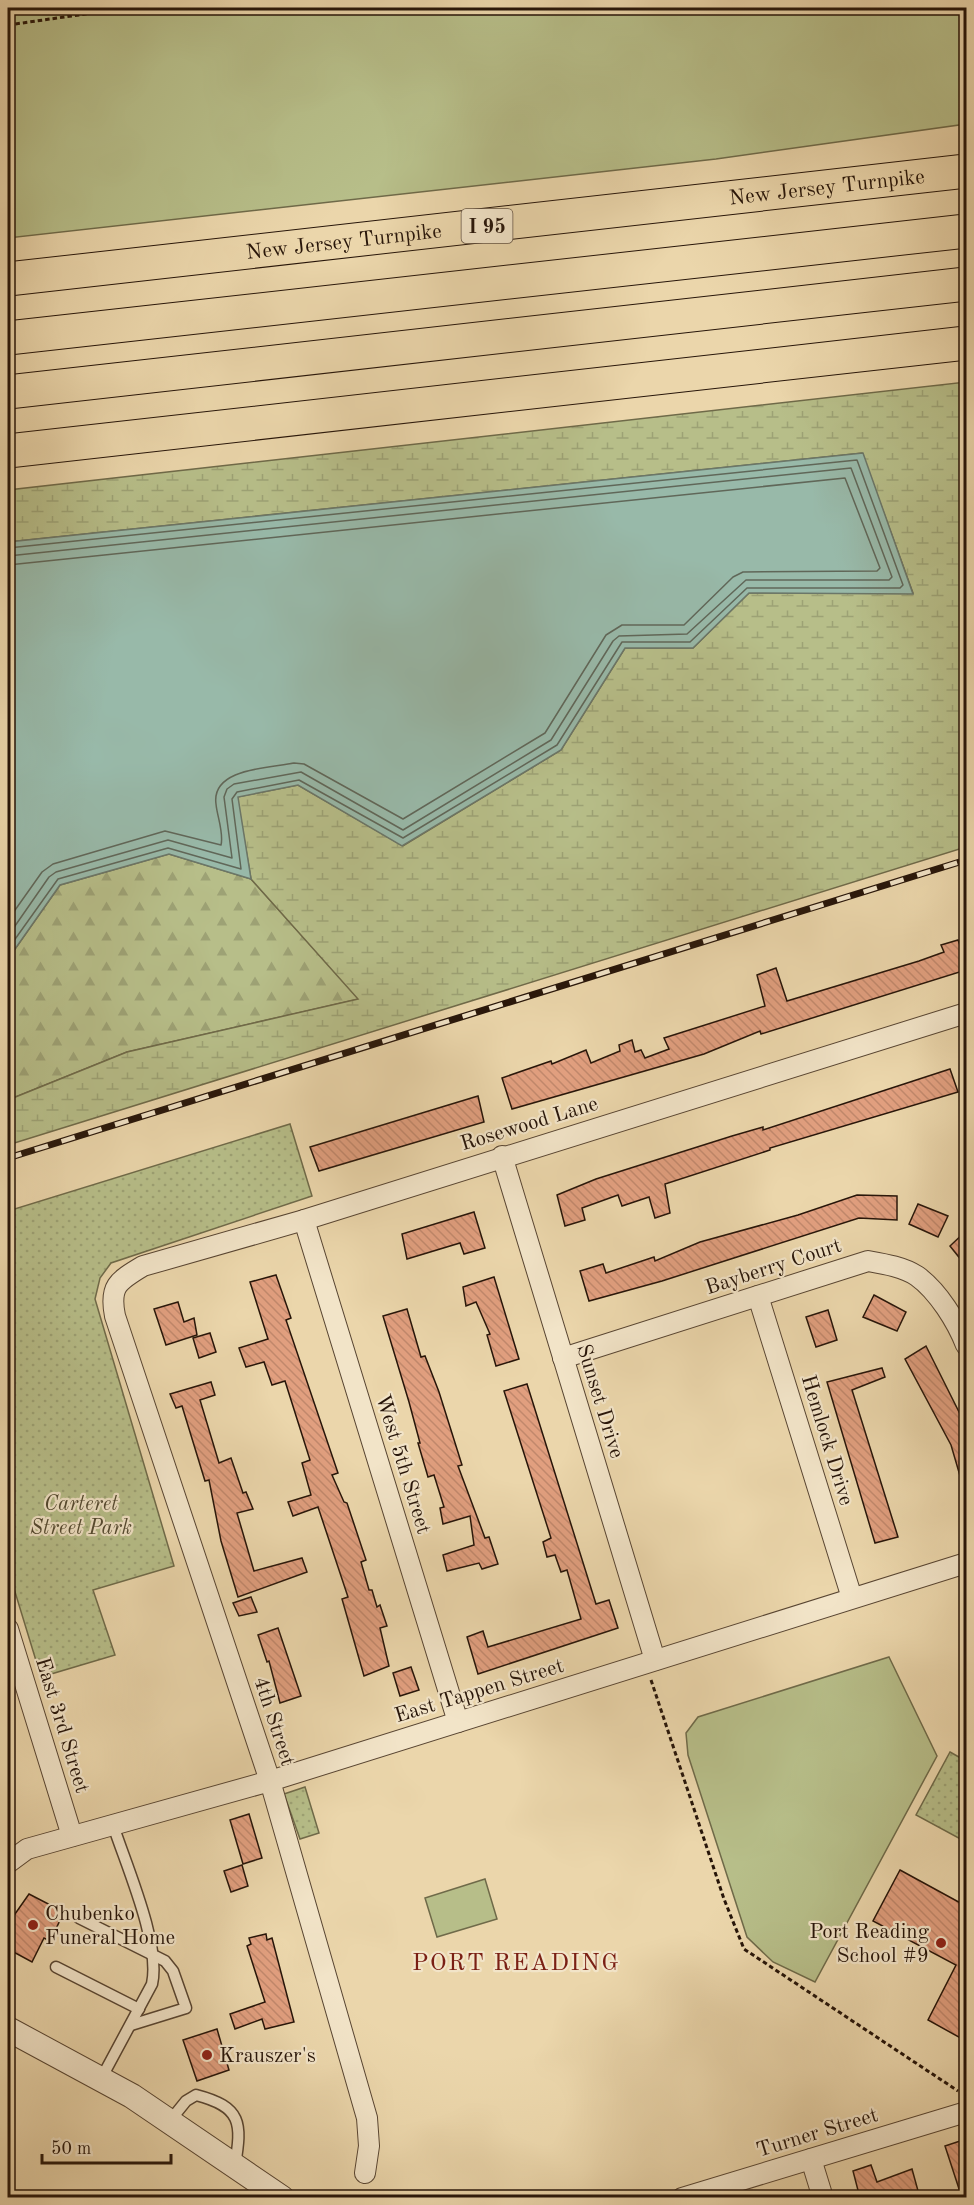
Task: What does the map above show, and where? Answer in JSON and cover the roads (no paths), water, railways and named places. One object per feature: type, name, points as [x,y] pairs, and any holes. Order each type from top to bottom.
[{"type":"highway","name":"New Jersey Turnpike","points":[[8,279],[966,171]]},
{"type":"highway","points":[[8,338],[966,231]]},
{"type":"highway","points":[[8,392],[966,284]]},
{"type":"highway","points":[[8,451],[966,343]]},
{"type":"street","name":"Rosewood Lane","points":[[115,1290],[120,1280],[143,1266],[304,1220],[501,1156],[966,1012]]},
{"type":"street","name":"Sunset Drive","points":[[501,1156],[563,1358],[652,1669]]},
{"type":"street","name":"West 5th Street","points":[[304,1220],[458,1722]]},
{"type":"street","name":"Bayberry Court","points":[[563,1358],[868,1261],[894,1266],[918,1277],[939,1300],[966,1345]]},
{"type":"street","name":"4th Street","points":[[115,1290],[111,1298],[115,1316],[270,1781],[367,2118],[369,2146],[365,2173]]},
{"type":"street","name":"Hemlock Drive","points":[[758,1296],[852,1598]]},
{"type":"street","name":"East Tappen Street","points":[[8,1863],[27,1849],[270,1781],[458,1722],[652,1669],[852,1598],[966,1563]]},
{"type":"street","name":"East 3rd Street","points":[[8,1629],[72,1836]]},
{"type":"street","points":[[8,2029],[101,2079],[169,2121],[282,2198]]},
{"type":"street","name":"Turner Street","points":[[682,2198],[966,2112]]},
{"type":"street","points":[[811,2159],[823,2198]]},
{"type":"lane","points":[[101,2079],[152,1984],[155,1971],[153,1954],[113,1825]]},
{"type":"lane","points":[[79,1918],[153,1954],[165,1961],[173,1971],[186,2008],[131,2025]]},
{"type":"lane","points":[[56,1967],[139,2009]]},
{"type":"lane","points":[[169,2121],[186,2101],[196,2095],[222,2103],[234,2114],[240,2133],[235,2165]]},
{"type":"water","points":[[863,453],[913,594],[749,593],[693,648],[625,648],[561,750],[402,846],[298,785],[238,797],[251,879],[169,854],[60,885],[8,959],[8,542]]},
{"type":"railway","points":[[8,1158],[966,860]]},
{"type":"place","name":"Chubenko Funeral Home","points":[[33,1925]]},
{"type":"place","name":"Port Reading School #9","points":[[941,1943]]},
{"type":"place","name":"Krauszer's","points":[[207,2055]]},
{"type":"district","name":"PORT READING","points":[[516,1962]]},
{"type":"park label","name":"Carteret Street Park","points":[[81,1515]]}]
